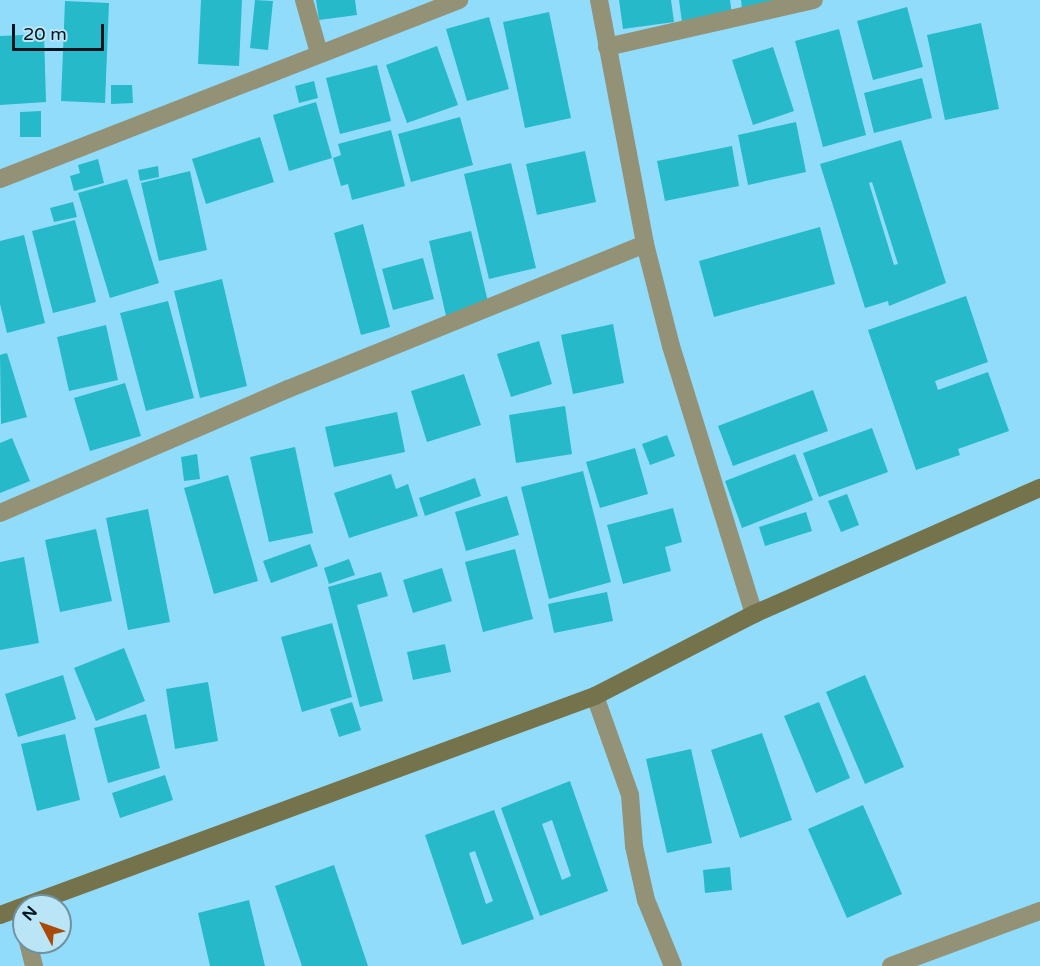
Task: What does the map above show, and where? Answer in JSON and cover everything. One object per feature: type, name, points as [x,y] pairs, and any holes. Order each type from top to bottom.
[{"type":"street","points":[[304,0],[319,53]]},
{"type":"street","points":[[0,179],[459,0]]},
{"type":"street","points":[[598,0],[645,244],[672,346],[753,614]]},
{"type":"street","points":[[607,47],[814,0]]},
{"type":"street","points":[[0,513],[299,384],[645,244]]},
{"type":"street","points":[[57,894],[595,696],[753,614],[1040,488]]},
{"type":"street","points":[[595,696],[630,795],[634,846],[646,900],[673,966]]},
{"type":"street","points":[[891,966],[1040,911]]},
{"type":"building","points":[[201,0],[242,0],[239,66],[198,64]]},
{"type":"building","points":[[255,0],[273,1],[268,50],[250,48]]},
{"type":"building","points":[[316,0],[355,0],[357,15],[319,20]]},
{"type":"building","points":[[619,0],[671,0],[674,22],[623,29]]},
{"type":"building","points":[[679,0],[730,0],[732,15],[682,22]]},
{"type":"building","points":[[741,0],[789,0],[742,9]]},
{"type":"building","points":[[65,1],[109,3],[105,103],[61,101]]},
{"type":"building","points":[[907,7],[923,67],[873,80],[857,21]]},
{"type":"building","points":[[549,12],[571,118],[525,128],[503,22]]},
{"type":"building","points":[[489,17],[509,89],[467,101],[446,29]]},
{"type":"building","points":[[981,23],[999,109],[945,120],[927,35]]},
{"type":"building","points":[[839,29],[866,135],[823,147],[795,41]]},
{"type":"building","points":[[44,34],[46,102],[0,105],[0,36]]},
{"type":"building","points":[[437,46],[458,105],[407,123],[386,65]]},
{"type":"building","points":[[773,47],[794,111],[753,125],[732,60]]},
{"type":"building","points":[[377,65],[391,121],[340,134],[326,78]]},
{"type":"building","points":[[922,78],[932,118],[874,133],[864,93]]},
{"type":"building","points":[[314,81],[318,98],[299,103],[295,86]]},
{"type":"building","points":[[111,85],[132,85],[133,103],[111,104]]},
{"type":"building","points":[[316,102],[332,158],[289,171],[273,115]]},
{"type":"building","points":[[41,111],[41,137],[20,137],[20,112]]},
{"type":"building","points":[[460,117],[473,165],[411,182],[398,134]]},
{"type":"building","points":[[796,122],[806,172],[748,185],[738,135]]},
{"type":"building","points":[[391,130],[405,186],[352,200],[348,184],[341,186],[333,158],[341,155],[338,144]]},
{"type":"building","points":[[260,137],[274,182],[206,204],[192,159]]},
{"type":"building","points":[[901,140],[946,283],[889,306],[888,301],[865,308],[820,164]],"holes":[[[872,182],[898,264],[894,265],[869,183]]]},
{"type":"building","points":[[732,146],[739,186],[665,201],[657,161]]},
{"type":"building","points":[[585,151],[596,202],[537,215],[526,164]]},
{"type":"building","points":[[98,159],[104,183],[74,191],[70,176],[80,173],[78,165]]},
{"type":"building","points":[[511,163],[536,268],[489,279],[464,174]]},
{"type":"building","points":[[158,166],[159,177],[140,181],[138,170]]},
{"type":"building","points":[[190,171],[207,250],[159,261],[141,183]]},
{"type":"building","points":[[127,179],[159,283],[110,298],[78,193]]},
{"type":"building","points":[[73,202],[77,217],[54,222],[50,208]]},
{"type":"building","points":[[75,220],[96,302],[53,313],[32,231]]},
{"type":"building","points":[[363,224],[390,327],[361,335],[334,233]]},
{"type":"building","points":[[820,227],[835,284],[714,317],[699,261]]},
{"type":"building","points":[[471,231],[489,306],[446,316],[429,241]]},
{"type":"building","points":[[24,235],[45,323],[7,333],[0,304],[0,241]]},
{"type":"building","points":[[423,258],[434,299],[393,310],[382,269]]},
{"type":"building","points":[[222,279],[247,386],[200,398],[174,291]]},
{"type":"building","points":[[966,296],[988,362],[935,381],[938,390],[988,372],[1009,431],[958,449],[960,455],[916,470],[868,330]]},
{"type":"building","points":[[168,301],[194,398],[146,411],[120,313]]},
{"type":"building","points":[[613,324],[624,383],[573,394],[561,335]]},
{"type":"building","points":[[106,325],[118,380],[69,391],[57,337]]},
{"type":"building","points":[[539,341],[552,384],[511,397],[497,354]]},
{"type":"building","points":[[7,353],[27,417],[1,424],[0,355]]},
{"type":"building","points":[[464,374],[481,425],[427,442],[411,391]]},
{"type":"building","points":[[125,383],[141,436],[90,451],[74,398]]},
{"type":"building","points":[[813,390],[828,431],[733,466],[718,426]]},
{"type":"building","points":[[565,406],[572,454],[516,463],[509,415]]},
{"type":"building","points":[[397,412],[405,452],[334,467],[325,427]]},
{"type":"building","points":[[872,428],[888,472],[819,497],[803,453]]},
{"type":"building","points":[[667,435],[675,456],[650,465],[642,444]]},
{"type":"building","points":[[12,438],[30,481],[0,493],[0,443]]},
{"type":"building","points":[[295,447],[313,533],[269,542],[250,457]]},
{"type":"building","points":[[635,448],[648,494],[600,508],[586,462]]},
{"type":"building","points":[[197,454],[200,479],[184,481],[181,457]]},
{"type":"building","points":[[795,454],[813,500],[742,528],[725,481]]},
{"type":"building","points":[[583,471],[611,582],[549,599],[521,487]]},
{"type":"building","points":[[391,474],[396,489],[408,484],[418,516],[349,538],[334,493]]},
{"type":"building","points":[[228,475],[258,581],[214,594],[184,488]]},
{"type":"building","points":[[475,478],[481,496],[425,516],[419,498]]},
{"type":"building","points":[[847,494],[859,525],[841,532],[828,501]]},
{"type":"building","points":[[507,496],[519,535],[466,551],[455,512]]},
{"type":"building","points":[[673,508],[682,542],[665,547],[671,571],[623,584],[607,525]]},
{"type":"building","points":[[148,509],[170,622],[128,630],[106,518]]},
{"type":"building","points":[[806,512],[812,531],[765,546],[759,527]]},
{"type":"building","points":[[96,529],[112,601],[60,612],[45,540]]},
{"type":"building","points":[[310,544],[318,566],[271,583],[263,561]]},
{"type":"building","points":[[515,549],[533,619],[483,632],[465,562]]},
{"type":"building","points":[[24,557],[39,643],[0,650],[0,562]]},
{"type":"building","points":[[349,559],[355,575],[329,584],[324,568]]},
{"type":"building","points":[[442,568],[452,601],[413,613],[403,580]]},
{"type":"building","points":[[381,572],[388,596],[357,605],[383,701],[360,707],[328,587]]},
{"type":"building","points":[[607,592],[613,621],[554,633],[548,604]]},
{"type":"building","points":[[332,623],[352,697],[302,712],[281,637]]},
{"type":"building","points":[[445,644],[451,672],[413,680],[407,652]]},
{"type":"building","points":[[124,648],[145,701],[96,721],[74,668]]},
{"type":"building","points":[[63,675],[76,719],[18,737],[5,694]]},
{"type":"building","points":[[865,675],[904,767],[865,784],[826,692]]},
{"type":"building","points":[[208,682],[218,741],[175,749],[166,689]]},
{"type":"building","points":[[352,702],[361,730],[339,737],[330,709]]},
{"type":"building","points":[[819,702],[850,778],[816,793],[784,716]]},
{"type":"building","points":[[146,714],[160,768],[108,783],[94,728]]},
{"type":"building","points":[[762,733],[792,820],[740,838],[711,750]]},
{"type":"building","points":[[65,734],[80,800],[37,811],[21,744]]},
{"type":"building","points":[[691,749],[712,843],[667,853],[646,759]]},
{"type":"building","points":[[165,775],[173,800],[120,818],[112,793]]},
{"type":"building","points":[[570,781],[608,891],[540,916],[501,808]],"holes":[[[552,820],[571,876],[562,880],[542,824]]]},
{"type":"building","points":[[863,805],[902,894],[847,918],[808,829]]},
{"type":"building","points":[[494,810],[534,919],[462,945],[425,835]],"holes":[[[475,851],[493,901],[486,904],[469,853]]]},
{"type":"building","points":[[334,865],[368,966],[302,966],[275,886]]},
{"type":"building","points":[[730,867],[732,890],[705,893],[703,870]]},
{"type":"building","points":[[249,900],[265,966],[210,966],[198,913]]}]
